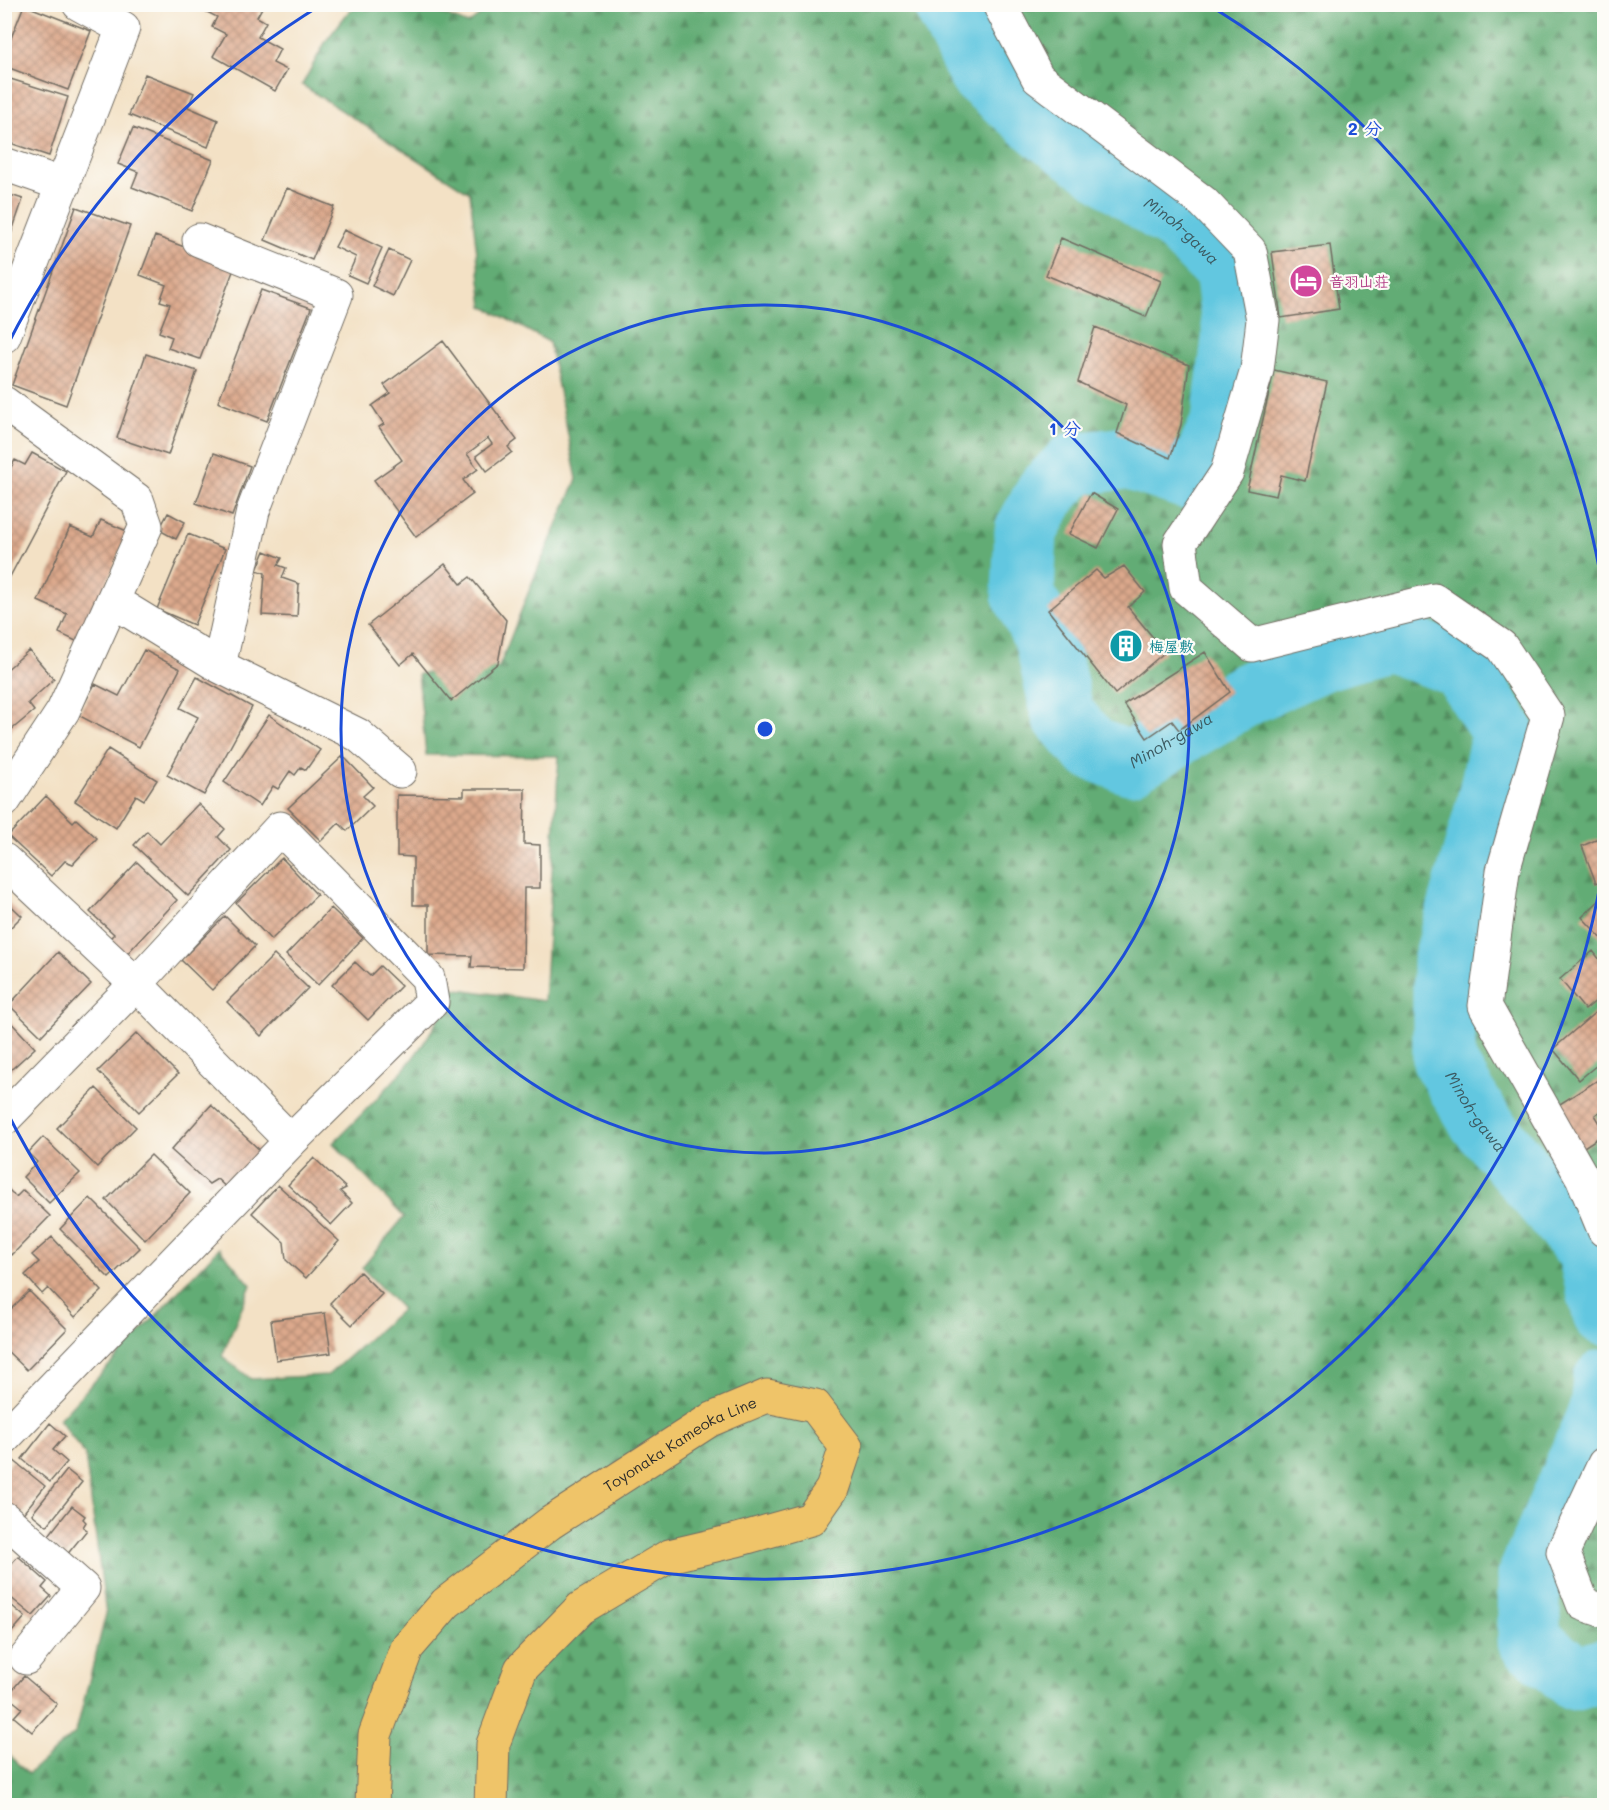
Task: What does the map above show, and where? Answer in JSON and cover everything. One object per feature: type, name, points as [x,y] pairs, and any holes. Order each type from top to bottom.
[{"type":"main road","name":"Toyonaka Kameoka Line","points":[[372,1806],[375,1735],[407,1648],[446,1603],[550,1523],[710,1420],[767,1396],[815,1406],[846,1448],[832,1490],[811,1519],[669,1556],[581,1608],[521,1669],[493,1744],[491,1806]]},
{"type":"street","points":[[4,336],[123,28],[79,4]]},
{"type":"street","points":[[999,4],[1038,78],[1203,202],[1250,251],[1263,320],[1257,370],[1227,472],[1180,543],[1186,588],[1252,645],[1434,600],[1501,646],[1548,716],[1503,871],[1485,1006],[1582,1177],[1605,1230]]},
{"type":"street","points":[[4,164],[64,185]]},
{"type":"street","points":[[199,240],[336,295],[253,511],[219,666]]},
{"type":"street","points":[[4,403],[137,500],[146,526],[63,711],[4,801]]},
{"type":"street","points":[[113,601],[219,666],[358,735],[400,771]]},
{"type":"street","points":[[4,1119],[135,984],[280,828],[428,978],[432,1002],[291,1141],[4,1438]]},
{"type":"street","points":[[4,860],[135,984],[291,1141]]},
{"type":"street","points":[[1605,1464],[1563,1552],[1583,1604],[1605,1611]]},
{"type":"street","points":[[4,1518],[82,1588],[26,1658]]},
{"type":"green space","points":[[495,4],[1604,5],[1604,1805],[5,1806],[4,1750],[28,1774],[76,1732],[106,1614],[85,1455],[59,1419],[219,1248],[251,1285],[222,1356],[251,1379],[328,1375],[402,1309],[362,1268],[404,1217],[333,1143],[402,1072],[431,1032],[443,1010],[451,988],[544,1001],[559,756],[426,755],[418,674],[499,667],[577,479],[549,342],[483,306],[470,193],[302,85],[326,41],[350,10],[371,5],[420,5],[468,24]]},
{"type":"building","points":[[201,4],[264,4],[257,17],[266,22],[258,37],[280,49],[273,63],[287,70],[275,91],[213,56],[226,34],[212,27],[217,17],[199,8]]},
{"type":"building","points":[[24,5],[91,31],[68,90],[4,66],[4,56]]},
{"type":"building","points":[[145,74],[194,93],[188,107],[218,120],[208,147],[129,115]]},
{"type":"building","points":[[4,77],[68,97],[49,156],[4,141]]},
{"type":"building","points":[[133,128],[213,160],[192,211],[132,187],[138,172],[118,164]]},
{"type":"building","points":[[287,188],[334,207],[312,260],[265,240]]},
{"type":"building","points":[[4,193],[23,199],[5,252],[4,252]]},
{"type":"building","points":[[76,207],[130,226],[66,405],[12,385]]},
{"type":"building","points":[[344,230],[382,248],[366,283],[348,275],[356,257],[335,247]]},
{"type":"building","points":[[155,236],[235,266],[200,359],[168,348],[172,337],[159,332],[170,304],[160,301],[166,285],[140,275]]},
{"type":"building","points":[[1061,238],[1161,281],[1146,317],[1046,275]]},
{"type":"building","name":"音羽山荘","points":[[1330,245],[1339,309],[1281,318],[1272,252]]},
{"type":"building","points":[[389,250],[410,260],[393,296],[372,286]]},
{"type":"building","points":[[261,290],[311,308],[267,421],[218,402]]},
{"type":"building","points":[[1095,327],[1189,365],[1181,425],[1170,458],[1117,433],[1126,405],[1078,382]]},
{"type":"building","points":[[443,341],[517,440],[508,447],[512,452],[487,471],[476,456],[492,444],[488,438],[467,454],[478,469],[463,480],[473,494],[416,537],[374,480],[402,460],[379,427],[384,424],[372,406],[390,393],[384,385]]},
{"type":"building","points":[[146,354],[197,371],[168,455],[117,438]]},
{"type":"building","points":[[1274,370],[1327,382],[1305,481],[1281,475],[1276,496],[1247,490]]},
{"type":"building","points":[[32,453],[66,471],[4,588],[4,480],[15,460],[25,465]]},
{"type":"building","points":[[214,453],[250,466],[232,516],[196,503]]},
{"type":"building","points":[[1091,493],[1118,509],[1098,548],[1069,534]]},
{"type":"building","points":[[168,513],[185,522],[176,539],[159,530]]},
{"type":"building","points":[[101,520],[129,532],[80,643],[59,633],[67,614],[38,601],[70,527],[93,537]]},
{"type":"building","points":[[188,534],[225,549],[194,625],[157,609]]},
{"type":"building","points":[[265,551],[282,558],[278,565],[286,568],[282,578],[299,584],[297,617],[262,615],[265,573],[257,570]]},
{"type":"building","points":[[445,564],[461,584],[470,577],[506,620],[498,663],[451,701],[413,654],[400,665],[368,625]]},
{"type":"building","points":[[1124,566],[1145,592],[1128,607],[1165,652],[1115,694],[1048,610],[1096,570],[1104,578]]},
{"type":"building","points":[[29,650],[54,679],[28,703],[34,711],[4,736],[4,672]]},
{"type":"building","points":[[144,650],[180,669],[139,747],[78,715],[95,684],[119,696]]},
{"type":"building","points":[[1205,652],[1230,692],[1179,730],[1172,721],[1147,738],[1124,704]]},
{"type":"building","points":[[197,677],[252,707],[204,795],[167,775],[198,717],[180,708]]},
{"type":"building","points":[[269,715],[320,750],[306,770],[301,767],[295,775],[290,771],[278,789],[273,786],[260,806],[224,782]]},
{"type":"building","points":[[108,749],[157,780],[144,800],[136,795],[116,828],[75,801]]},
{"type":"building","points":[[343,756],[373,787],[363,796],[373,806],[347,831],[339,823],[321,841],[288,808]]},
{"type":"building","points":[[464,789],[525,789],[524,844],[540,845],[540,888],[524,888],[523,968],[471,967],[472,956],[428,955],[428,905],[413,905],[413,857],[397,856],[397,795],[464,796]]},
{"type":"building","points":[[46,796],[73,822],[76,819],[97,838],[73,864],[65,861],[51,876],[8,836]]},
{"type":"building","points":[[198,804],[225,829],[218,837],[231,850],[188,896],[134,845],[147,831],[160,844]]},
{"type":"building","points":[[1598,839],[1604,857],[1604,880],[1596,883],[1582,846]]},
{"type":"building","points":[[282,858],[317,895],[271,940],[236,903]]},
{"type":"building","points":[[137,862],[177,900],[124,957],[107,941],[114,934],[90,912]]},
{"type":"building","points":[[1604,896],[1604,941],[1582,917]]},
{"type":"building","points":[[4,899],[22,916],[4,934]]},
{"type":"building","points":[[331,908],[363,938],[318,985],[286,955]]},
{"type":"building","points":[[225,916],[255,946],[212,990],[181,960]]},
{"type":"building","points":[[1593,951],[1604,965],[1604,994],[1585,1010],[1560,979]]},
{"type":"building","points":[[58,952],[91,984],[41,1036],[9,1005]]},
{"type":"building","points":[[274,955],[308,988],[261,1036],[227,1002]]},
{"type":"building","points":[[355,962],[370,976],[380,966],[401,986],[368,1020],[332,985]]},
{"type":"building","points":[[1599,1009],[1604,1015],[1604,1059],[1579,1080],[1553,1049]]},
{"type":"building","points":[[4,1015],[35,1048],[4,1076]]},
{"type":"building","points":[[137,1033],[178,1074],[139,1112],[98,1071]]},
{"type":"building","points":[[1604,1076],[1604,1109],[1595,1115],[1604,1134],[1581,1149],[1555,1107]]},
{"type":"building","points":[[96,1088],[136,1127],[97,1167],[57,1128]]},
{"type":"building","points":[[211,1105],[264,1154],[230,1191],[217,1179],[209,1184],[171,1150]]},
{"type":"building","points":[[43,1137],[80,1173],[49,1203],[23,1177],[37,1162],[28,1153]]},
{"type":"building","points":[[151,1155],[190,1193],[145,1240],[106,1200]]},
{"type":"building","points":[[314,1158],[346,1188],[340,1191],[352,1203],[331,1225],[288,1185]]},
{"type":"building","points":[[278,1185],[339,1241],[306,1278],[286,1260],[284,1242],[252,1213]]},
{"type":"building","points":[[8,1189],[16,1197],[23,1190],[50,1216],[12,1255],[4,1248],[4,1193]]},
{"type":"building","points":[[90,1198],[140,1248],[109,1278],[60,1229]]},
{"type":"building","points":[[52,1237],[102,1291],[75,1317],[48,1288],[42,1294],[25,1275],[39,1262],[32,1255]]},
{"type":"building","points":[[360,1272],[382,1294],[352,1325],[330,1303]]},
{"type":"building","points":[[29,1291],[67,1329],[27,1370],[4,1348],[4,1316]]},
{"type":"building","points":[[325,1313],[331,1353],[276,1360],[271,1320]]},
{"type":"building","points":[[50,1423],[65,1436],[53,1450],[67,1462],[50,1482],[22,1459]]},
{"type":"building","points":[[13,1460],[45,1486],[21,1516],[4,1502],[4,1471]]},
{"type":"building","points":[[67,1470],[82,1482],[47,1526],[32,1514]]},
{"type":"building","points":[[72,1506],[85,1516],[83,1519],[86,1522],[83,1527],[87,1530],[66,1556],[45,1540]]},
{"type":"building","points":[[18,1556],[47,1582],[42,1588],[51,1596],[33,1616],[4,1592],[4,1572]]},
{"type":"building","points":[[4,1599],[25,1617],[4,1641]]},
{"type":"building","points":[[24,1676],[57,1704],[32,1732],[14,1717],[22,1708],[7,1696]]},
{"type":"waterway","name":"Minoh-gawa","points":[[945,4],[980,74],[1046,130],[1178,222],[1226,270],[1234,332],[1223,421],[1196,481],[1128,458],[1074,464],[1047,492],[1026,531],[1023,593],[1046,641],[1063,715],[1091,748],[1130,763],[1247,694],[1321,660],[1388,640],[1462,667],[1503,732],[1487,807],[1444,963],[1444,1061],[1480,1121],[1588,1250],[1604,1314]]},
{"type":"waterway","name":"Minoh-gawa","points":[[1604,1381],[1601,1409],[1529,1576],[1529,1640],[1576,1679],[1604,1670]]},
{"type":"place","name":"音羽山荘","points":[[1306,281]]},
{"type":"place","name":"梅屋敷","points":[[1126,646]]}]
